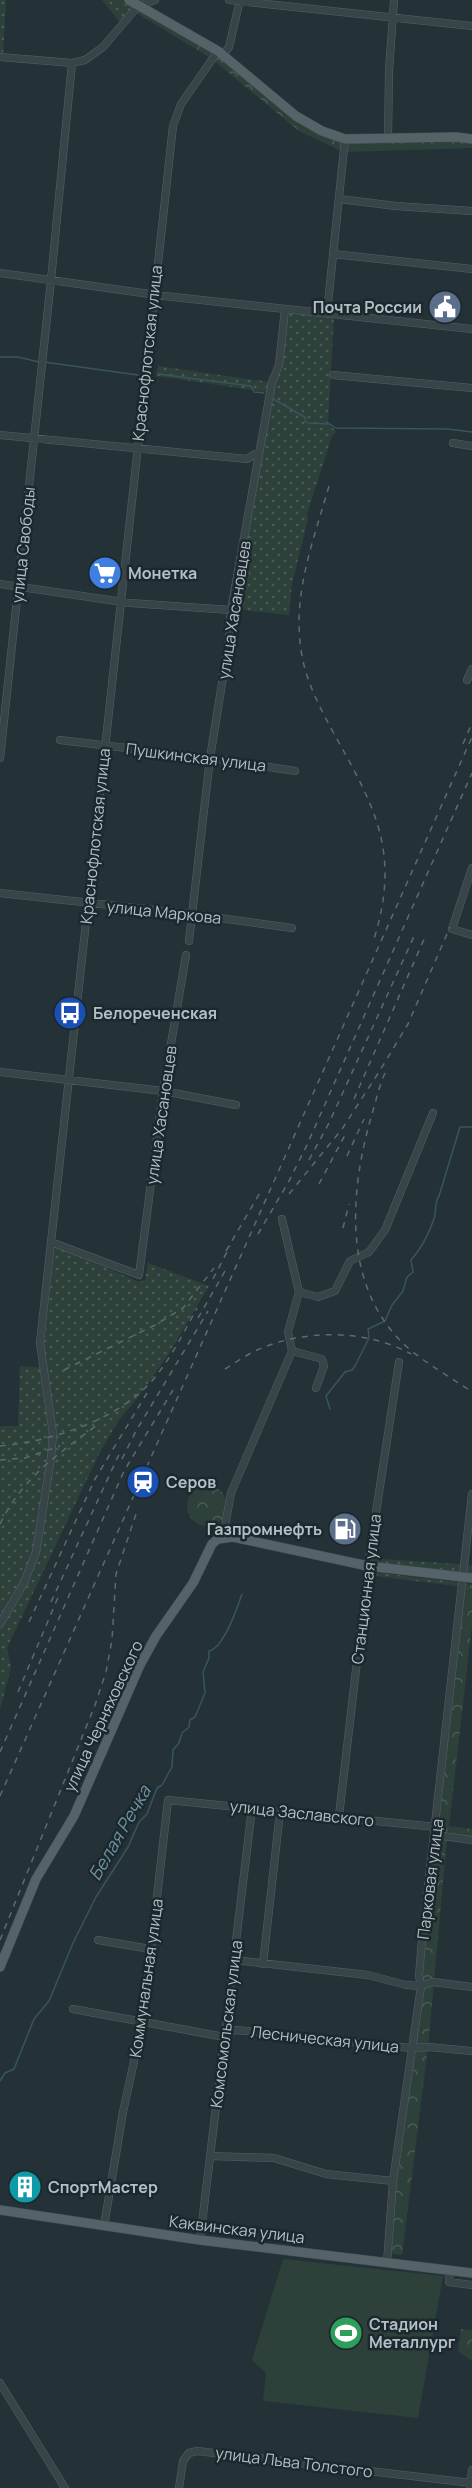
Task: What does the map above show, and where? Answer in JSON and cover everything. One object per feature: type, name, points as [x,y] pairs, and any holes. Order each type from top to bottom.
[{"type":"main road","points":[[129,0],[220,53],[296,116],[322,131],[345,139],[456,137],[472,139]]},
{"type":"main road","points":[[223,1537],[233,1537],[368,1566],[468,1578]]},
{"type":"main road","name":"улица Черняховского","points":[[0,1967],[36,1879],[74,1816],[140,1665],[156,1636],[193,1583],[212,1544],[223,1537]]},
{"type":"main road","name":"Каквинская улица","points":[[0,2210],[200,2240],[472,2272]]},
{"type":"street","points":[[0,57],[72,63],[85,60],[98,52],[138,6],[155,0]]},
{"type":"street","points":[[229,0],[472,26]]},
{"type":"street","name":"Краснофлотская улица","points":[[0,1624],[24,1583],[36,1552],[51,1458],[53,1434],[40,1343],[153,295],[176,113],[220,53],[229,47],[240,0]]},
{"type":"street","points":[[388,139],[389,71],[394,0]]},
{"type":"street","points":[[51,280],[72,63]]},
{"type":"street","points":[[327,313],[345,139]]},
{"type":"street","points":[[339,199],[396,206],[472,211]]},
{"type":"street","points":[[333,254],[472,269]]},
{"type":"street","points":[[0,273],[153,295],[472,329]]},
{"type":"street","name":"улица Свободы","points":[[0,758],[51,280]]},
{"type":"street","name":"улица Хасановцев","points":[[189,941],[210,758],[228,646],[231,610],[272,382],[279,365],[285,309]]},
{"type":"street","points":[[333,375],[472,388]]},
{"type":"street","points":[[0,435],[247,459],[259,452]]},
{"type":"street","points":[[453,443],[472,446]]},
{"type":"street","points":[[0,584],[129,603],[231,610]]},
{"type":"street","points":[[467,680],[472,669]]},
{"type":"street","name":"Пушкинская улица","points":[[60,740],[295,771]]},
{"type":"street","points":[[472,868],[452,929],[472,936]]},
{"type":"street","name":"улица Маркова","points":[[0,892],[292,928]]},
{"type":"street","name":"улица Хасановцев","points":[[51,1242],[139,1275],[163,1091],[186,955]]},
{"type":"street","points":[[0,1072],[163,1091],[236,1105]]},
{"type":"street","points":[[299,1292],[318,1298],[335,1291],[350,1262],[369,1252],[384,1230],[433,1113]]},
{"type":"street","points":[[282,1219],[299,1292],[288,1332],[292,1351],[322,1359],[324,1366],[316,1388]]},
{"type":"street","name":"улица Черняховского","points":[[223,1537],[231,1493],[292,1351]]},
{"type":"street","name":"Станционная улица","points":[[339,1816],[368,1566],[399,1362]]},
{"type":"street","name":"Парковая улица","points":[[387,2263],[393,2181],[402,2133],[411,2048],[421,1986],[419,1976],[422,1940],[468,1578],[472,1494]]},
{"type":"street","name":"улица Заславского","points":[[168,1800],[339,1816],[436,1831],[472,1840]]},
{"type":"street","name":"Коммунальная улица","points":[[104,2226],[123,2112],[143,2020],[168,1800]]},
{"type":"street","name":"Комсомольская улица","points":[[200,2240],[252,1808]]},
{"type":"street","points":[[263,1964],[280,1812]]},
{"type":"street","points":[[98,1940],[150,1949]]},
{"type":"street","points":[[234,1960],[368,1975],[406,1985],[421,1986],[433,1982],[472,1987]]},
{"type":"street","name":"Лесническая улица","points":[[73,2009],[143,2020],[219,2036],[236,2030],[411,2048],[428,2047],[472,2051]]},
{"type":"street","points":[[210,2156],[274,2158],[326,2174],[393,2181]]},
{"type":"street","points":[[450,2270],[449,2283],[472,2285]]},
{"type":"street","points":[[0,2383],[65,2488]]},
{"type":"street","name":"улица Льва Толстого","points":[[179,2488],[183,2461],[189,2453],[197,2451],[471,2485]]},
{"type":"street","points":[[471,2485],[472,2470]]},
{"type":"green space","points":[[0,0],[6,0],[3,58],[0,57]]},
{"type":"green space","points":[[102,0],[115,0],[135,11],[122,25]]},
{"type":"green space","points":[[115,0],[129,0],[218,51],[296,116],[345,139],[472,139],[472,148],[344,152],[299,131],[212,59]]},
{"type":"green space","points":[[286,312],[334,317],[328,421],[336,432],[332,436],[307,514],[308,519],[292,584],[289,615],[233,609]]},
{"type":"green space","points":[[158,366],[269,382],[267,392],[156,376]]},
{"type":"green space","points":[[55,1245],[139,1282],[145,1280],[148,1263],[209,1286],[168,1355],[119,1420],[99,1454],[7,1648],[11,1667],[0,1710],[0,1426],[18,1426],[20,1366],[45,1368],[44,1344]]},
{"type":"green space","points":[[207,1486],[221,1492],[227,1506],[221,1520],[207,1526],[193,1520],[187,1506],[193,1492]]},
{"type":"green space","points":[[369,1558],[472,1565],[472,1575],[369,1562]]},
{"type":"green space","points":[[373,1572],[472,1584],[472,1588],[367,1575]]},
{"type":"green space","points":[[463,1587],[472,1588],[472,1625],[449,1826],[472,1829],[472,1839],[447,1838],[428,2047],[402,2255],[388,2253]]},
{"type":"green space","name":"Стадион Металлург","points":[[283,2259],[443,2276],[418,2418],[263,2401],[266,2373],[252,2360]]},
{"type":"green space","points":[[461,2329],[472,2330],[472,2361],[458,2351]]},
{"type":"waterway","points":[[0,357],[18,357],[39,362]]},
{"type":"waterway","points":[[44,362],[138,375]]},
{"type":"waterway","points":[[158,374],[251,386],[254,392],[264,393]]},
{"type":"waterway","points":[[272,398],[306,418],[305,421],[308,423],[330,424],[336,428],[448,429],[472,432]]},
{"type":"waterway","name":"Белая Речка","points":[[330,1409],[326,1396],[345,1372],[352,1370],[355,1366],[369,1338],[368,1329],[385,1321],[392,1305],[403,1291],[407,1277],[413,1272],[411,1260],[430,1230],[460,1127],[472,1127]]},
{"type":"waterway","name":"Белая Речка","points":[[0,2081],[5,2073],[14,2069],[34,2019],[49,2001],[73,1943],[96,1897],[128,1847],[139,1822],[147,1814],[157,1788],[162,1785],[172,1767],[173,1750],[179,1743],[182,1733],[189,1727],[190,1720],[195,1717],[205,1693],[203,1672],[209,1658],[209,1651],[224,1636],[242,1594]]},
{"type":"railway","points":[[329,486],[305,570],[299,612],[299,634],[304,666],[311,686],[323,714],[361,784],[379,831],[384,855],[385,880],[382,908],[374,939]]},
{"type":"railway","points":[[463,744],[472,723]]},
{"type":"railway","points":[[0,1796],[472,737]]},
{"type":"railway","points":[[258,1234],[306,1147],[472,773]]},
{"type":"railway","points":[[289,1194],[342,1129],[408,1024],[450,927]]},
{"type":"railway","points":[[309,1160],[329,1123],[416,932]]},
{"type":"railway","points":[[354,1099],[425,937]]},
{"type":"railway","points":[[385,1073],[370,1121],[358,1180],[357,1241],[362,1271],[372,1299],[387,1325],[408,1348],[472,1392]]},
{"type":"railway","points":[[347,1156],[364,1119]]},
{"type":"railway","points":[[319,1184],[345,1135]]},
{"type":"railway","points":[[226,1251],[261,1191]]},
{"type":"railway","points":[[343,1228],[349,1204]]},
{"type":"railway","points":[[213,1279],[230,1246]]},
{"type":"railway","points":[[64,1370],[155,1325],[183,1308],[214,1268]]},
{"type":"railway","points":[[198,1318],[225,1271]]},
{"type":"railway","points":[[0,1446],[61,1434],[82,1427],[120,1408],[158,1374],[197,1308]]},
{"type":"railway","points":[[122,1459],[136,1431],[208,1311]]},
{"type":"railway","points":[[225,1369],[253,1352],[275,1343],[315,1335],[355,1336],[375,1340],[411,1354]]},
{"type":"railway","points":[[0,1752],[124,1471],[173,1390]]},
{"type":"railway","points":[[29,1622],[95,1479],[147,1393]]},
{"type":"railway","points":[[0,1524],[9,1507],[30,1480],[55,1457],[97,1425]]},
{"type":"railway","points":[[0,1460],[25,1458],[60,1446]]},
{"type":"railway","points":[[51,1602],[121,1450]]},
{"type":"railway","points":[[0,1940],[95,1705],[106,1672],[112,1640],[116,1574],[136,1514]]},
{"type":"railway","points":[[18,1692],[59,1595]]},
{"type":"place","name":"Почта России","points":[[445,307]]},
{"type":"place","name":"Монетка","points":[[105,573]]},
{"type":"place","name":"Белореченская","points":[[70,1013]]},
{"type":"place","name":"Серов","points":[[143,1482]]},
{"type":"place","name":"Газпромнефть","points":[[345,1529]]},
{"type":"place","name":"СпортМастер","points":[[25,2187]]},
{"type":"place","name":"Стадион Металлург","points":[[346,2333]]}]
